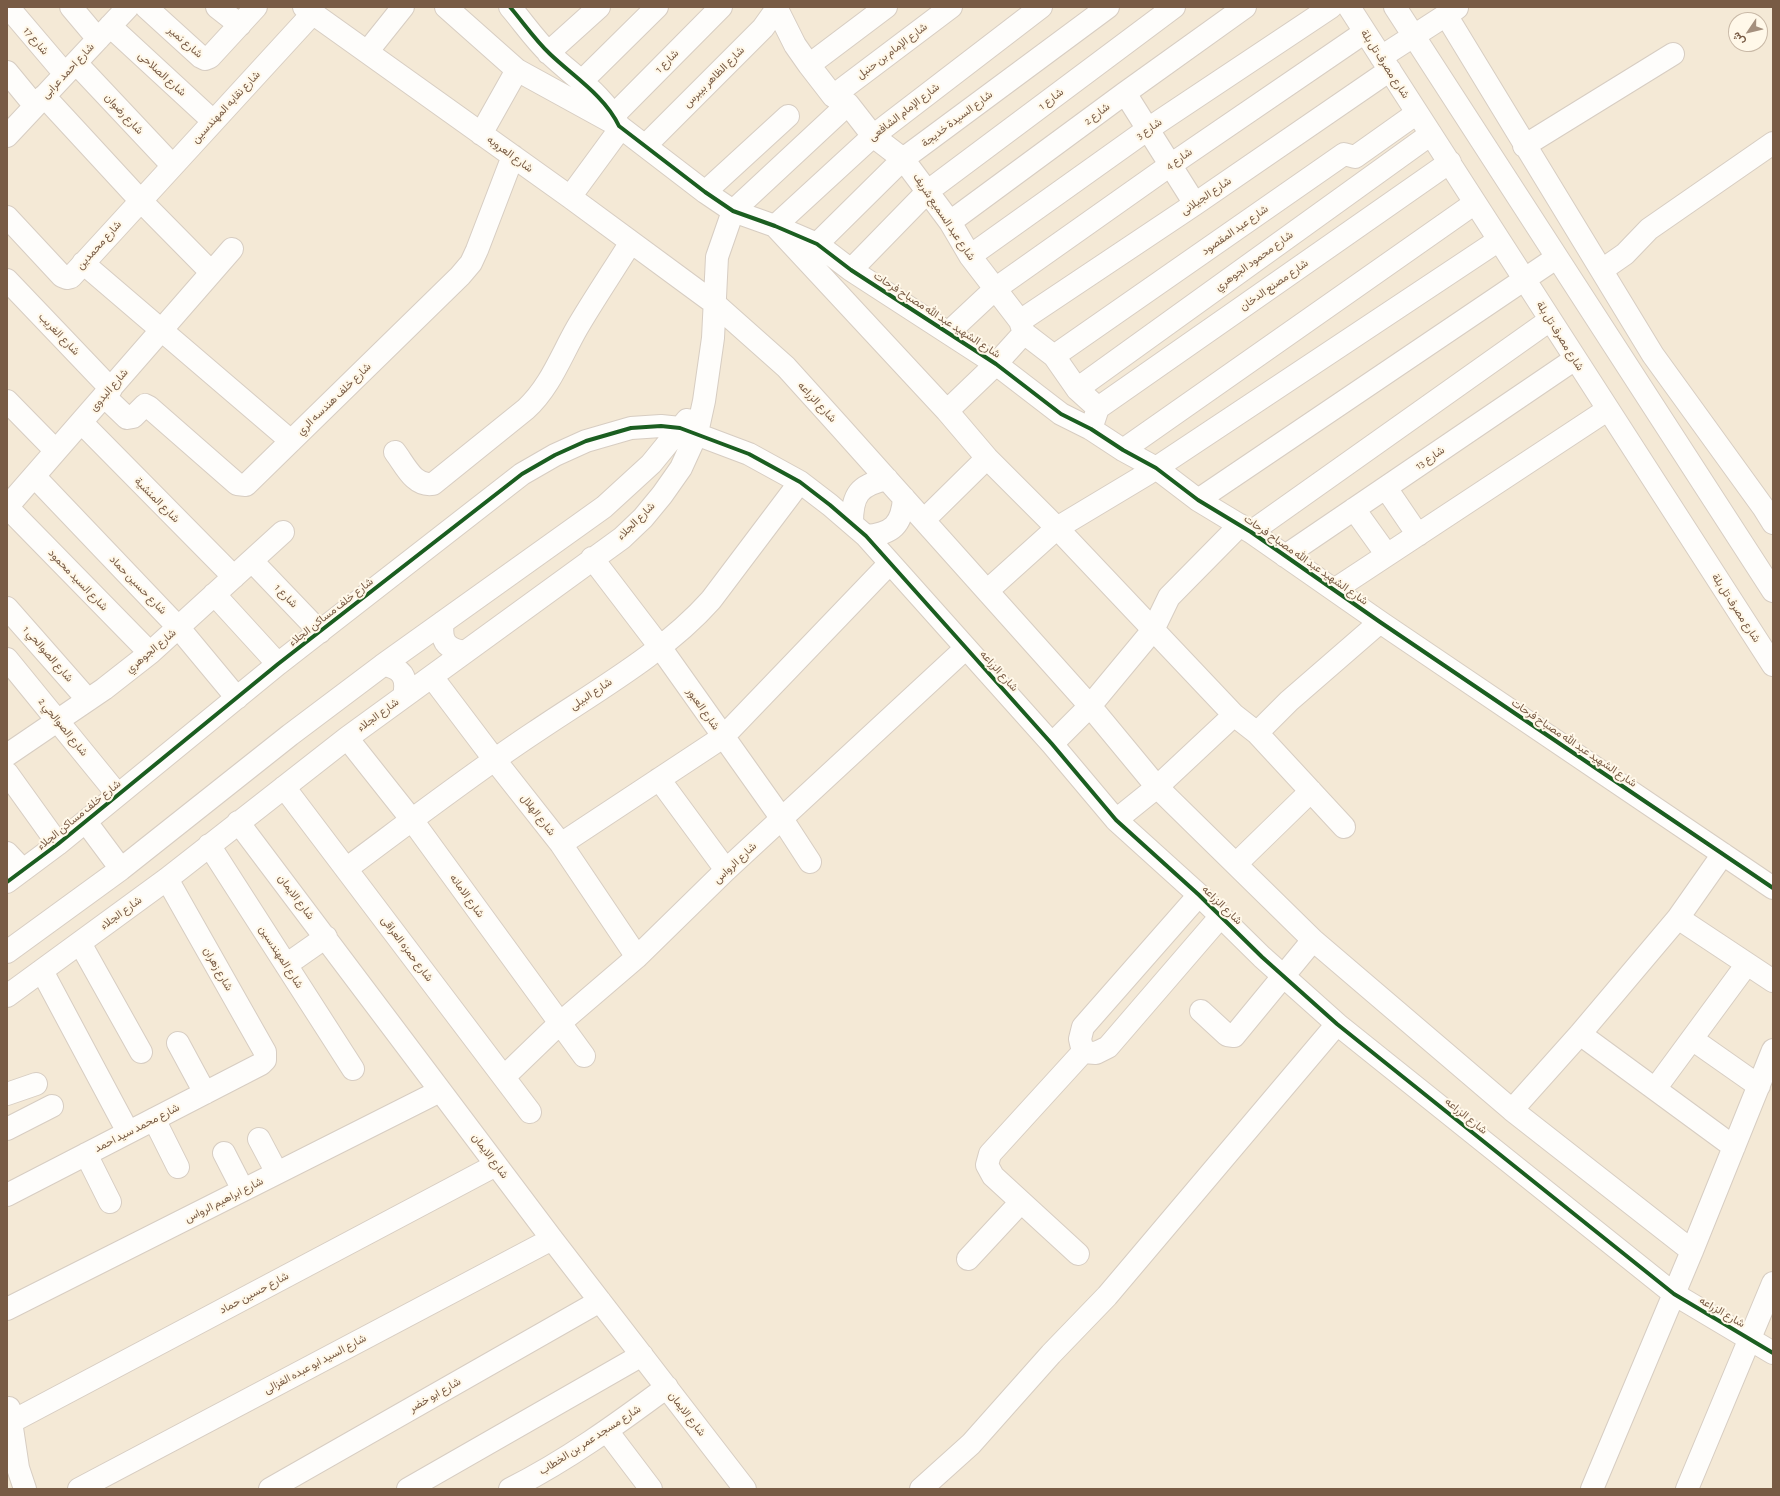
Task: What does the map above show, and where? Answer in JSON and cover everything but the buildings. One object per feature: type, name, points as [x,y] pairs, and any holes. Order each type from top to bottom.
[{"type":"street","name":"شارع 17","points":[[8,7],[70,68]]},
{"type":"street","name":"شارع الصلاحى","points":[[71,7],[213,121]]},
{"type":"street","name":"شارع احمد عرابى","points":[[7,136],[128,7]]},
{"type":"street","name":"شارع نمير","points":[[146,7],[201,58],[205,59],[210,57],[256,7]]},
{"type":"street","points":[[217,7],[240,25]]},
{"type":"street","points":[[367,52],[403,7]]},
{"type":"street","name":"شارع الشهيد عبد الله مصباح فرحات","points":[[510,7],[548,53],[582,81],[617,120],[705,192],[733,211],[775,226],[817,244],[851,270],[949,332],[996,364],[1061,414],[1091,429],[1123,450],[1156,468],[1198,500],[1245,528],[1380,622],[1773,888]]},
{"type":"street","points":[[548,53],[599,7]]},
{"type":"street","points":[[582,81],[657,7]]},
{"type":"street","name":"شارع 1","points":[[570,197],[617,133],[617,120],[720,7]]},
{"type":"street","points":[[809,65],[886,7]]},
{"type":"street","name":"شارع الإمام بن حنبل","points":[[733,211],[840,100],[951,7]]},
{"type":"street","name":"شارع الإمام الشافعى","points":[[775,226],[873,136],[1041,7]]},
{"type":"street","name":"شارع السيدة خديجة","points":[[817,244],[903,158],[1108,7]]},
{"type":"street","name":"شارع 1","points":[[851,270],[928,191],[1174,7]]},
{"type":"street","name":"شارع 2","points":[[950,222],[1245,7]]},
{"type":"street","name":"شارع 3","points":[[970,256],[1148,129],[1331,7]]},
{"type":"street","name":"شارع مصرف تل بلة","points":[[1349,7],[1476,202],[1575,360],[1773,665]]},
{"type":"street","points":[[1395,7],[1556,258],[1773,591]]},
{"type":"street","points":[[451,8],[516,70],[617,120]]},
{"type":"street","name":"شارع عبد السميع شريف","points":[[777,8],[796,45],[809,65],[873,136],[903,158],[950,222],[970,256],[1022,327],[1054,356],[1077,389],[1098,408]]},
{"type":"street","name":"شارع الظاهر بيبرس","points":[[646,145],[764,28],[777,8]]},
{"type":"street","name":"شارع العروبه","points":[[309,10],[570,197],[714,303]]},
{"type":"street","name":"شارع نقابه المهندسين","points":[[140,200],[213,121],[309,10]]},
{"type":"street","points":[[1452,11],[1524,146],[1602,270],[1653,355],[1764,507],[1773,522]]},
{"type":"street","name":"شارع الجيلانى","points":[[947,411],[996,364],[1022,327],[1195,204],[1386,64],[1414,35],[1452,11]]},
{"type":"street","name":"شارع 4","points":[[949,332],[995,289],[1169,166],[1365,32]]},
{"type":"street","points":[[1524,146],[1673,54]]},
{"type":"street","name":"شارع رضوان","points":[[70,68],[172,165]]},
{"type":"street","points":[[481,134],[516,70]]},
{"type":"street","points":[[7,72],[40,101],[211,272]]},
{"type":"street","points":[[1125,93],[1169,166],[1195,204]]},
{"type":"street","name":"شارع عبد المقصود","points":[[1054,356],[1344,154],[1355,157],[1417,112]]},
{"type":"street","points":[[705,192],[788,116]]},
{"type":"street","name":"شارع محمود الجوهري","points":[[1077,389],[1431,134]]},
{"type":"street","points":[[1602,270],[1625,254],[1649,229],[1773,143]]},
{"type":"street","name":"شارع خلف هندسه الري","points":[[107,392],[128,418],[132,417],[145,405],[150,406],[237,484],[242,485],[249,482],[460,276],[470,263],[513,156]]},
{"type":"street","name":"شارع مصنع الدخان","points":[[1098,408],[1450,162]]},
{"type":"street","name":"شارع محمدين","points":[[7,217],[62,276],[66,278],[71,277],[140,200]]},
{"type":"street","points":[[1123,450],[1476,202]]},
{"type":"street","name":"شارع الجلاء","points":[[7,996],[167,879],[347,738],[592,558],[622,538],[643,518],[681,468],[688,431],[704,401],[713,338],[717,257],[733,211]]},
{"type":"street","points":[[775,226],[947,411],[987,458],[1057,528],[1234,715],[1257,733],[1344,827]]},
{"type":"street","points":[[988,591],[1057,528],[1156,468],[1499,240]]},
{"type":"street","points":[[395,452],[416,479],[421,483],[433,484],[526,409],[537,399],[546,387],[576,330],[631,242]]},
{"type":"street","name":"شارع البدوى","points":[[7,507],[232,249]]},
{"type":"street","points":[[1198,500],[1556,258]]},
{"type":"street","points":[[84,263],[291,441]]},
{"type":"street","name":"شارع الغريب","points":[[7,280],[107,392]]},
{"type":"street","name":"شارع الزراعه","points":[[714,303],[786,367],[1090,706],[1157,787],[1314,940],[1512,1110],[1692,1251]]},
{"type":"street","points":[[1052,744],[1090,706],[1153,630],[1169,597],[1245,528],[1550,320]]},
{"type":"street","name":"شارع 13","points":[[1285,556],[1575,360]]},
{"type":"street","points":[[7,401],[56,452]]},
{"type":"street","points":[[1091,429],[1098,408]]},
{"type":"street","points":[[1334,590],[1608,410]]},
{"type":"street","name":"شارع المنشية","points":[[81,422],[234,577]]},
{"type":"street","name":"شارع خلف مساكن الجلاء","points":[[15,876],[86,822],[278,664],[522,474],[555,455],[586,441],[631,428],[661,426],[688,431]]},
{"type":"street","name":"شارع الجلاء","points":[[7,952],[121,869],[290,735],[383,665],[604,507],[688,431]]},
{"type":"street","name":"شارع الزراعه","points":[[688,431],[749,454],[800,482],[859,530],[1052,744],[1116,820],[1199,894],[1284,977],[1337,1024],[1674,1294],[1773,1353]]},
{"type":"street","points":[[924,520],[987,458]]},
{"type":"street","name":"شارع حسين حماد","points":[[34,476],[178,627],[236,698]]},
{"type":"street","points":[[887,479],[871,482],[859,492],[852,507],[859,530],[881,535],[895,527],[903,514],[904,498]]},
{"type":"street","name":"شارع البيلى","points":[[346,869],[494,759],[660,647],[695,618],[711,600],[800,482]]},
{"type":"street","points":[[1386,488],[1418,535]]},
{"type":"street","name":"شارع السيد محمود","points":[[7,507],[150,653]]},
{"type":"street","points":[[1354,509],[1387,555]]},
{"type":"street","name":"شارع الجوهري","points":[[8,757],[88,700],[150,653],[283,532]]},
{"type":"street","name":"شارع العبور","points":[[592,558],[660,647],[722,737],[782,819],[810,862]]},
{"type":"street","name":"شارع 1","points":[[252,560],[320,632]]},
{"type":"street","points":[[561,844],[722,737],[890,563]]},
{"type":"street","points":[[214,594],[278,664]]},
{"type":"street","name":"شارع الصوالحي 1","points":[[7,608],[88,700]]},
{"type":"street","points":[[443,622],[441,633],[445,644],[454,650],[465,652]]},
{"type":"street","points":[[1257,733],[1289,701],[1380,622]]},
{"type":"street","name":"شارع الرواس","points":[[504,1077],[560,1023],[637,957],[726,870],[966,648]]},
{"type":"street","name":"شارع الصوالحي 2","points":[[7,659],[118,795]]},
{"type":"street","points":[[383,665],[394,667],[403,675],[406,685],[404,696]]},
{"type":"street","name":"شارع الهلال","points":[[432,677],[561,844],[637,957]]},
{"type":"street","points":[[1116,820],[1157,787],[1234,715]]},
{"type":"street","name":"شارع الامانه","points":[[347,738],[412,820],[584,1056]]},
{"type":"street","points":[[8,757],[58,844]]},
{"type":"street","points":[[659,778],[726,870]]},
{"type":"street","name":"شارع حمزه العراقى","points":[[284,787],[530,1112]]},
{"type":"street","points":[[1236,864],[1311,791]]},
{"type":"street","points":[[86,822],[121,869]]},
{"type":"street","name":"شارع الايمان","points":[[238,822],[552,1239],[745,1489]]},
{"type":"street","name":"شارع المهندسين","points":[[209,845],[353,1069]]},
{"type":"street","points":[[7,853],[15,876]]},
{"type":"street","points":[[1512,1110],[1580,1034],[1678,918],[1723,854]]},
{"type":"street","name":"شارع زهران","points":[[167,879],[265,1052],[265,1060]]},
{"type":"street","points":[[1083,1052],[1080,1038],[1083,1027],[1199,894]]},
{"type":"street","points":[[1083,1052],[1096,1053],[1108,1047],[1221,916]]},
{"type":"street","points":[[1678,918],[1773,981]]},
{"type":"street","points":[[286,965],[326,937]]},
{"type":"street","points":[[1201,1011],[1227,1035],[1234,1036],[1314,940]]},
{"type":"street","points":[[80,943],[142,1052]]},
{"type":"street","points":[[1654,1089],[1747,964]]},
{"type":"street","points":[[42,971],[128,1132]]},
{"type":"street","points":[[921,1489],[972,1444],[1051,1354],[1107,1296],[1337,1024]]},
{"type":"street","points":[[1580,1034],[1734,1147]]},
{"type":"street","points":[[1692,1039],[1759,1086]]},
{"type":"street","points":[[178,1043],[205,1093]]},
{"type":"street","points":[[1592,1489],[1692,1251],[1773,1050]]},
{"type":"street","points":[[1078,1254],[989,1171],[987,1159],[1083,1052]]},
{"type":"street","name":"شارع محمد سيد احمد","points":[[7,1195],[261,1064],[265,1060]]},
{"type":"street","points":[[7,1094],[36,1084]]},
{"type":"street","name":"شارع ابراهيم الرواس","points":[[7,1309],[440,1090]]},
{"type":"street","points":[[7,1129],[52,1106]]},
{"type":"street","points":[[154,1119],[178,1167]]},
{"type":"street","points":[[260,1140],[277,1173]]},
{"type":"street","points":[[224,1153],[243,1190]]},
{"type":"street","points":[[86,1154],[110,1202]]},
{"type":"street","name":"شارع حسين حماد","points":[[9,1417],[496,1164]]},
{"type":"street","points":[[968,1259],[1021,1202]]},
{"type":"street","name":"شارع السيد ابو عبده الغزالى","points":[[79,1489],[552,1239]]},
{"type":"street","points":[[1687,1489],[1773,1283]]},
{"type":"street","name":"شارع ابو خضر","points":[[270,1489],[600,1301]]},
{"type":"street","points":[[408,1489],[642,1355]]},
{"type":"street","name":"شارع مسجد عمر بن الخطاب","points":[[510,1489],[533,1484],[667,1388]]},
{"type":"street","points":[[7,1399],[18,1468],[25,1489]]},
{"type":"street","points":[[607,1431],[651,1489]]},
{"type":"shaded area","points":[[7,7],[1773,7],[1773,1489],[7,1489]]},
{"type":"cycle path","points":[[510,7],[545,49],[606,105],[619,126],[705,192],[733,211],[775,226],[817,244],[851,270],[996,364],[1061,414],[1091,429],[1123,450],[1156,468],[1198,500],[1251,532],[1380,622],[1773,888]]},
{"type":"cycle path","points":[[7,882],[58,844],[278,664],[522,474],[555,455],[586,441],[631,428],[661,426],[680,428],[749,454],[800,482],[830,505],[866,536],[1052,744],[1116,820],[1199,895],[1262,957],[1337,1024],[1674,1294],[1773,1353]]}]
